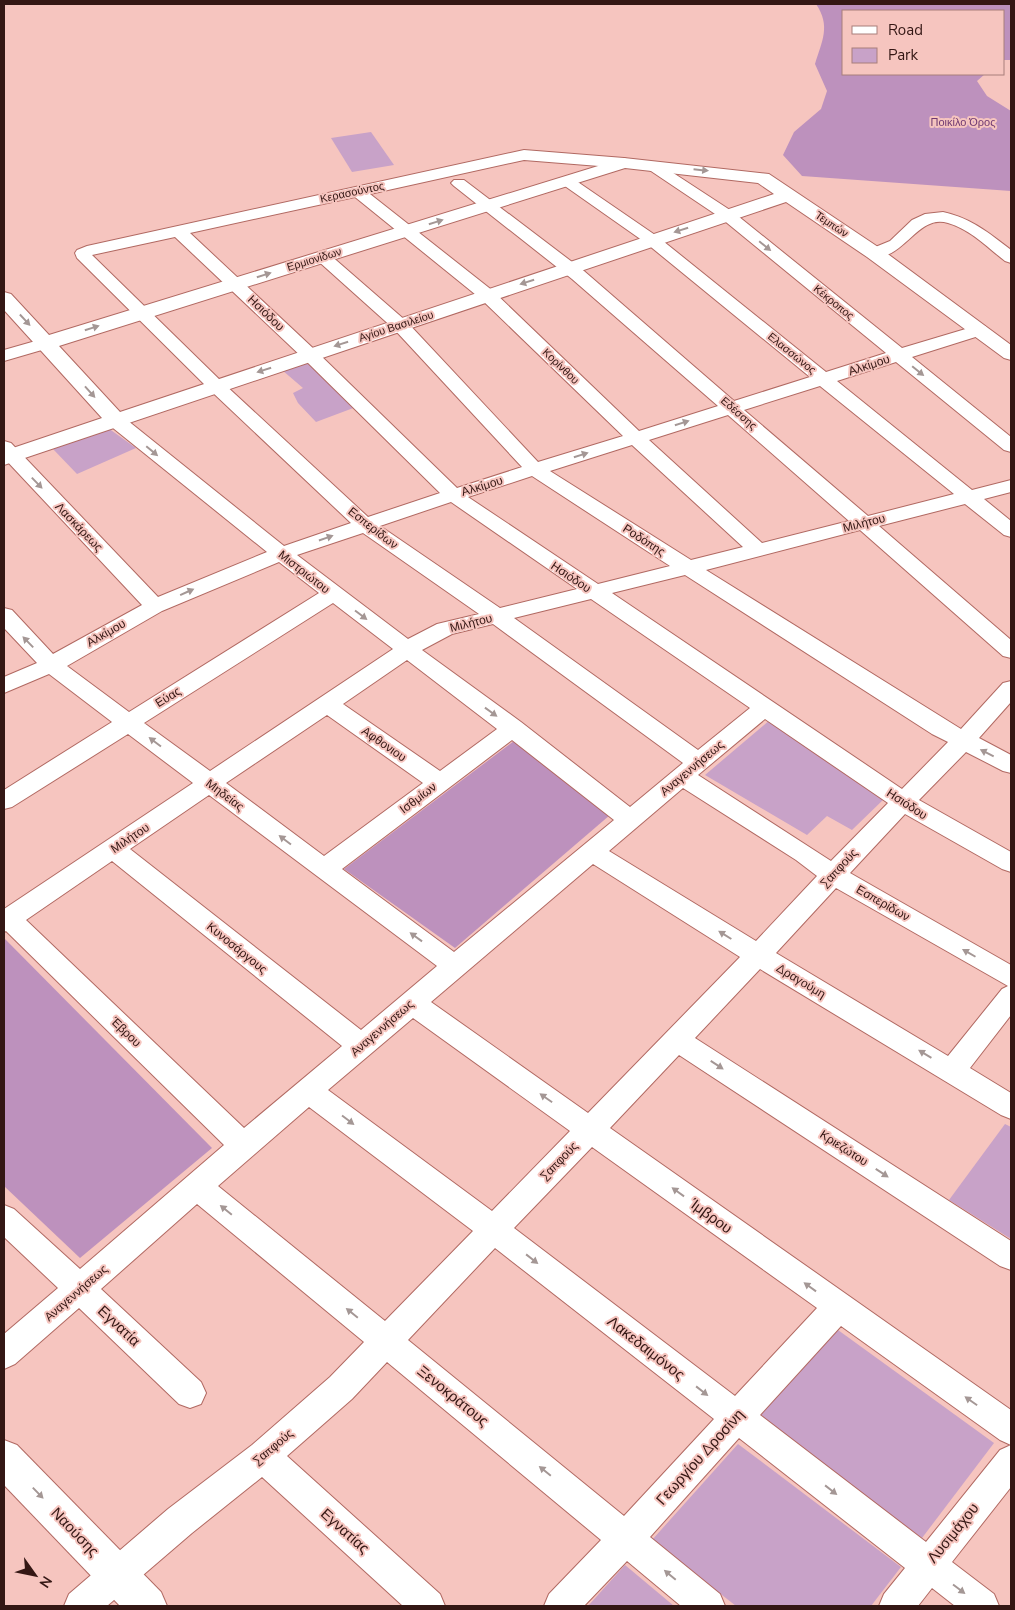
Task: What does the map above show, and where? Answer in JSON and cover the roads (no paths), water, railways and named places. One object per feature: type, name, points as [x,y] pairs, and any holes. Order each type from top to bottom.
[{"type":"street","name":"Κερασούντος","points":[[83,253],[178,231],[278,215],[357,191],[524,155],[624,163]]},
{"type":"street","name":"Τεμπών","points":[[624,163],[763,178],[874,252],[1011,354]]},
{"type":"street","name":"Ερμιονίδων","points":[[4,356],[624,163]]},
{"type":"street","name":"Κέκροπος","points":[[653,166],[728,215],[1011,446]]},
{"type":"street","name":"Ελασσώνος","points":[[568,181],[652,240],[1011,531]]},
{"type":"street","name":"Εδέσσης","points":[[460,183],[570,268],[732,407],[862,524],[1011,651]]},
{"type":"street","name":"Κορίνθου","points":[[357,191],[487,295],[636,438],[758,549]]},
{"type":"street","name":"Αγίου Βασιλείου","points":[[6,453],[115,420],[788,195]]},
{"type":"street","points":[[874,252],[898,243],[917,224],[930,218],[944,216],[956,218],[1011,258]]},
{"type":"street","name":"Ησιόδου","points":[[178,231],[310,354],[453,495],[903,802],[1011,863]]},
{"type":"street","name":"Εσπερίδων","points":[[83,253],[216,386],[365,525],[497,616],[690,770],[833,875],[1011,977]]},
{"type":"street","name":"Ροδόπης","points":[[323,257],[400,324],[535,470],[963,741],[1011,766]]},
{"type":"street","name":"Μιστριώτου","points":[[4,298],[115,420],[194,486],[332,594],[513,728],[630,820]]},
{"type":"street","name":"Αλκίμου","points":[[4,686],[51,665],[155,606],[280,554],[453,495],[979,330]]},
{"type":"street","name":"Λασκάρεως","points":[[6,453],[155,606]]},
{"type":"street","name":"Μιλήτου","points":[[6,920],[407,650],[427,637],[445,629],[1011,486]]},
{"type":"street","name":"Εύας","points":[[4,801],[332,594]]},
{"type":"street","name":"Μηδείας","points":[[4,615],[51,665],[455,966]]},
{"type":"street","name":"Σαπφούς","points":[[81,1606],[180,1521],[263,1456],[341,1388],[963,741],[1011,688]]},
{"type":"street","name":"Αφθονιου","points":[[328,704],[439,782]]},
{"type":"street","name":"Αναγεννήσεως","points":[[4,1354],[80,1290],[243,1146],[765,707]]},
{"type":"street","name":"Ισθμίων","points":[[324,869],[513,728]]},
{"type":"street","name":"Κυνοσάργους","points":[[113,849],[362,1046]]},
{"type":"street","name":"Δραγούμη","points":[[592,852],[758,955],[1011,1107]]},
{"type":"street","name":"Έβρου","points":[[6,920],[243,1146]]},
{"type":"street","points":[[952,1071],[1011,996]]},
{"type":"street","name":"Ίμβρου","points":[[412,1003],[1011,1429]]},
{"type":"street","name":"Κριεζώτου","points":[[676,1039],[1011,1257]]},
{"type":"street","name":"Λακεδαιμόνος","points":[[309,1091],[982,1606]]},
{"type":"street","name":"Ξενοκράτους","points":[[198,1187],[708,1606]]},
{"type":"street","name":"Εγνατία","points":[[4,1218],[190,1393]]},
{"type":"street","name":"Γεωργίου Δροσίνη","points":[[561,1606],[838,1307]]},
{"type":"street","name":"Εγνατίας","points":[[263,1456],[428,1606]]},
{"type":"street","name":"Ναούσης","points":[[4,1458],[146,1606]]},
{"type":"street","name":"Λυσιμάχου","points":[[896,1606],[1011,1461]]},
{"type":"park label","name":"Ποικίλο Όρος","points":[[963,122]]}]
